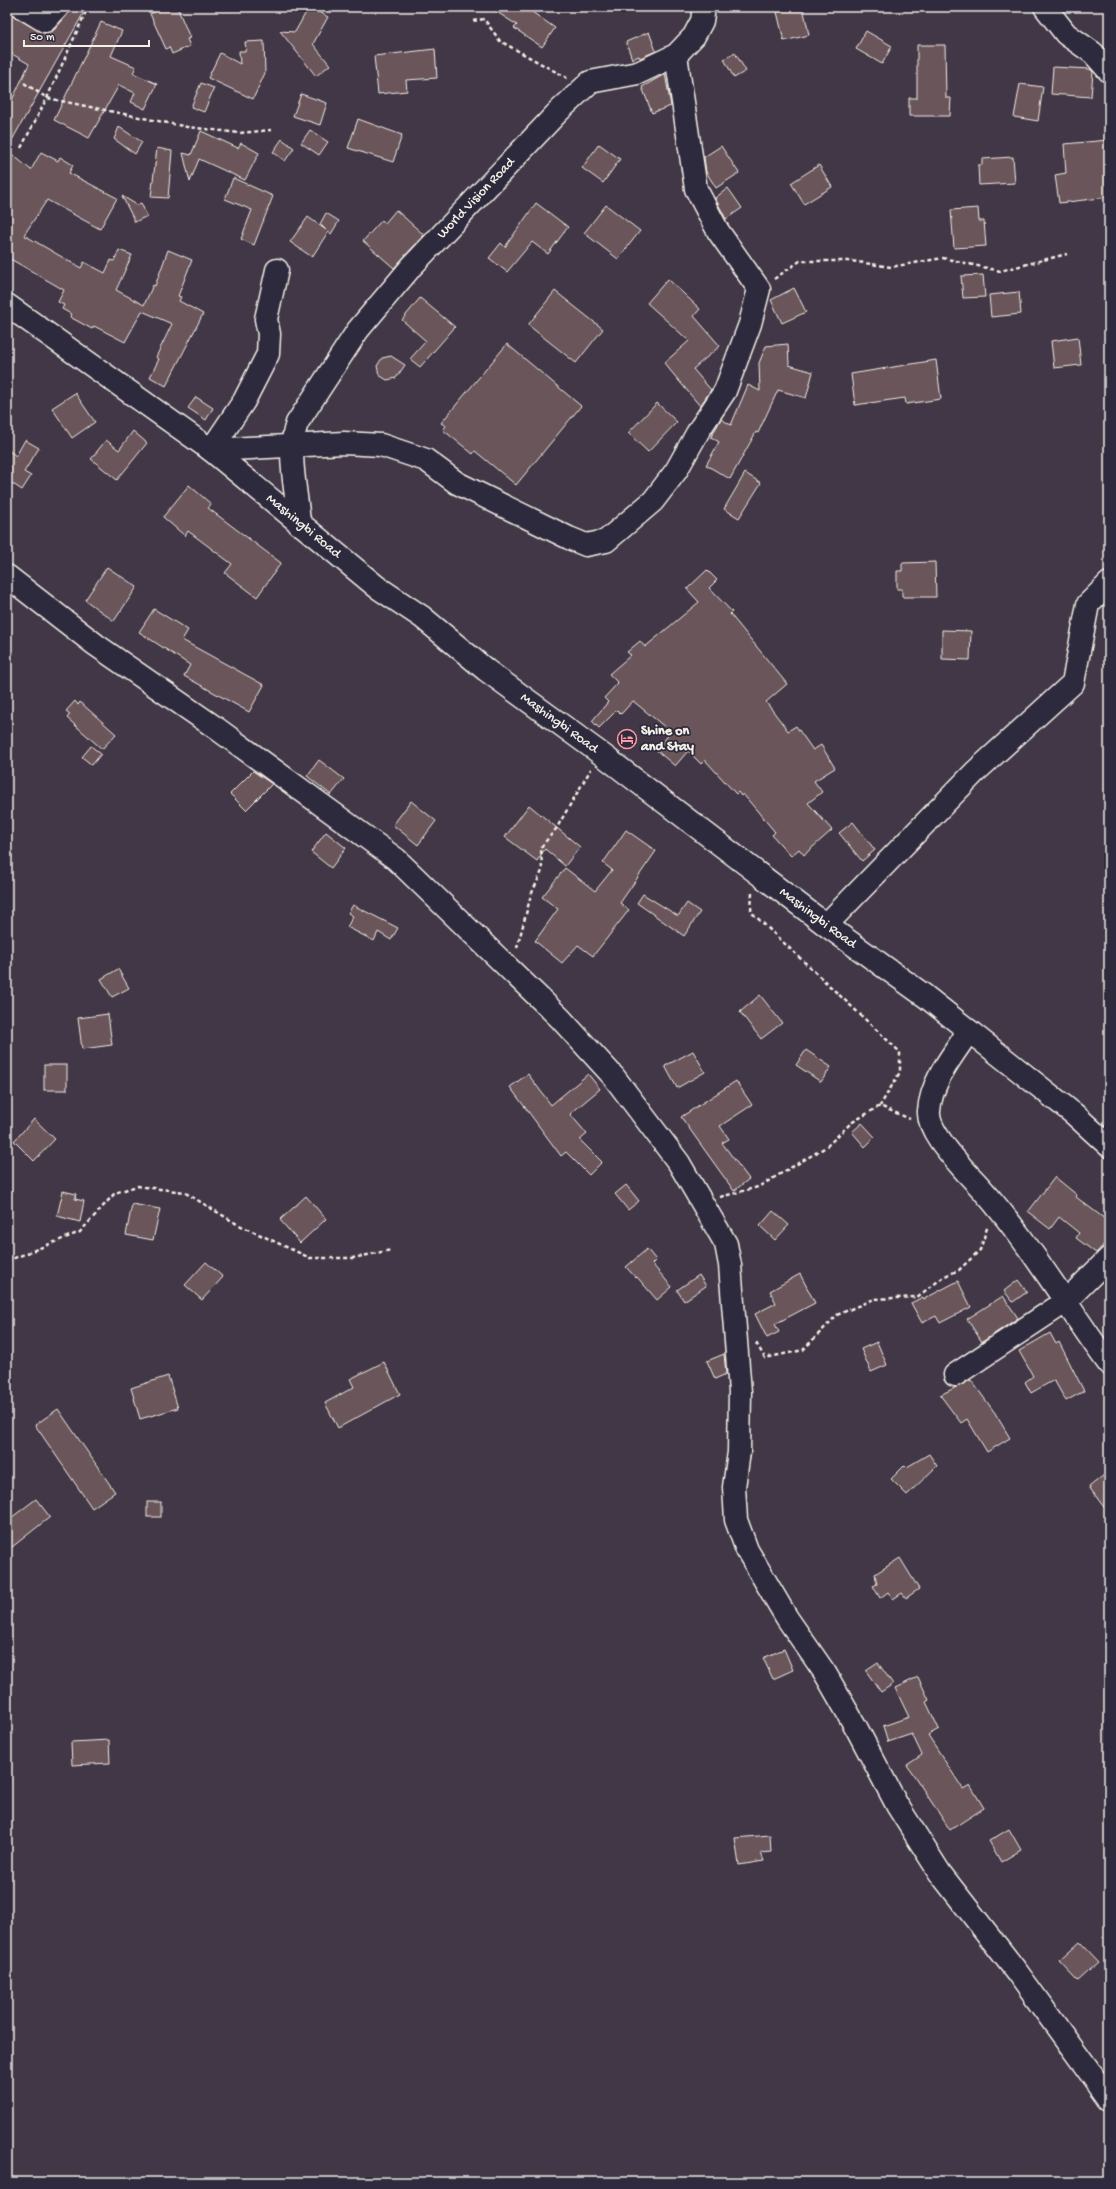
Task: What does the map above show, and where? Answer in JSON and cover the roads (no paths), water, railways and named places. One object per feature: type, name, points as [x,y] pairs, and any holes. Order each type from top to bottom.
[{"type":"street","points":[[22,7],[45,21],[58,7]]},
{"type":"street","points":[[211,450],[344,443],[381,445],[426,460],[457,483],[586,545],[606,541],[653,501],[676,471],[699,430],[725,391],[750,324],[759,289],[718,231],[696,189],[676,55],[694,36],[702,21],[704,7]]},
{"type":"street","points":[[1045,7],[1066,34],[1093,53],[1109,71]]},
{"type":"street","name":"World Vision Road","points":[[299,524],[292,445],[297,423],[358,330],[412,266],[558,112],[590,82],[638,74],[676,55]]},
{"type":"street","points":[[211,450],[244,401],[268,354],[269,334],[266,319],[277,270]]},
{"type":"street","name":"Mashingbi Road","points":[[7,305],[211,450],[377,587],[422,617],[486,670],[600,753],[826,925],[925,996],[1074,1114],[1109,1146]]},
{"type":"street","points":[[7,576],[96,645],[216,728],[396,859],[560,1018],[614,1077],[679,1163],[726,1244],[730,1266],[740,1392],[739,1452],[734,1487],[736,1513],[746,1550],[787,1618],[826,1673],[857,1728],[897,1805],[940,1873],[1017,1972],[1109,2099]]},
{"type":"street","points":[[826,925],[975,772],[1073,683],[1088,604],[1109,583]]},
{"type":"street","points":[[969,1031],[936,1083],[929,1112],[932,1129],[957,1162],[995,1201],[1109,1364]]},
{"type":"street","points":[[955,1375],[1065,1302],[1109,1258]]},
{"type":"place","name":"Shine on and Stay","points":[[627,739]]}]
